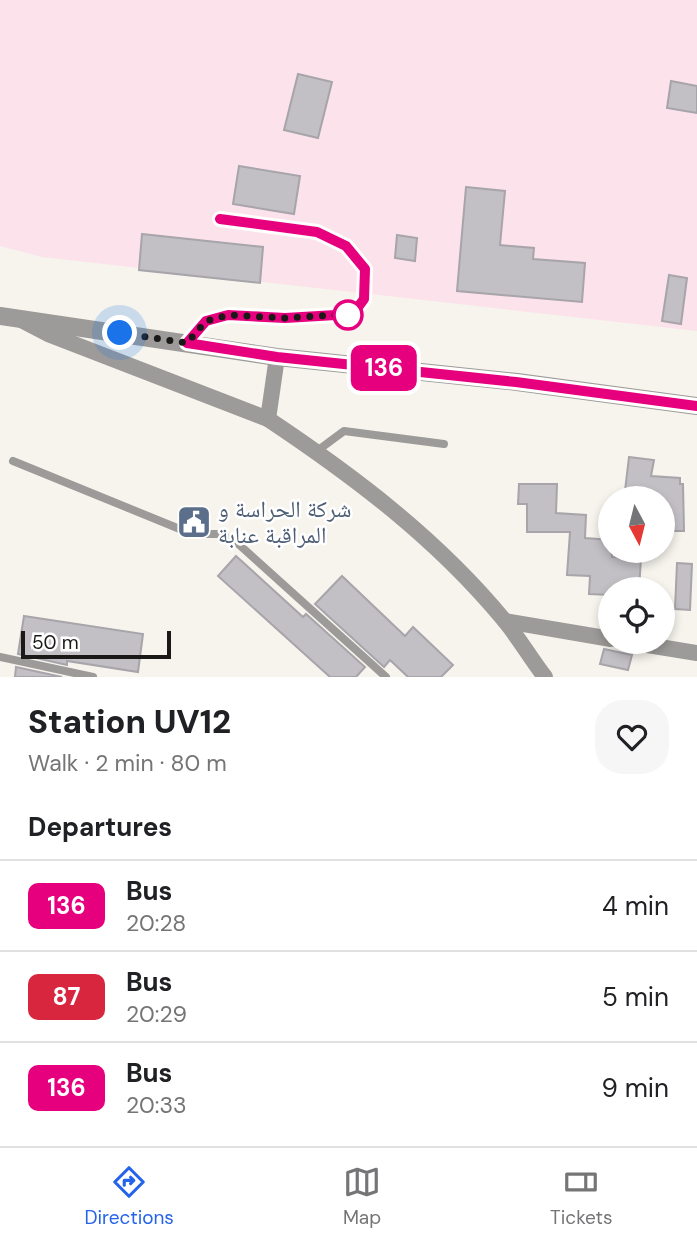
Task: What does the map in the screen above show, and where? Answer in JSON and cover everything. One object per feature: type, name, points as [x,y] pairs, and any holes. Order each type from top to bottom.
[{"type":"street","points":[[9,317],[277,357],[516,382],[697,406]]},
{"type":"street","points":[[9,317],[268,419],[317,451],[390,507],[442,552],[505,621],[545,677]]},
{"type":"street","points":[[268,419],[277,357]]},
{"type":"street","points":[[505,621],[598,637]]},
{"type":"street","points":[[675,649],[697,653]]},
{"type":"lane","points":[[187,343],[206,321],[228,315],[285,318],[353,314],[364,299],[365,269],[346,246],[317,232],[220,219]]},
{"type":"lane","points":[[317,451],[344,430],[444,444]]},
{"type":"lane","points":[[13,461],[192,534],[218,534],[234,540],[386,677]]},
{"type":"lane","points":[[0,657],[93,677]]},
{"type":"shaded area","points":[[0,0],[697,0],[697,331],[42,257],[0,246]]},
{"type":"building","points":[[298,74],[332,82],[318,138],[284,130]]},
{"type":"building","points":[[671,81],[697,86],[697,113],[667,108]]},
{"type":"building","points":[[239,166],[300,176],[294,214],[233,204]]},
{"type":"building","points":[[466,187],[505,191],[500,245],[534,248],[533,259],[585,263],[582,302],[457,291]]},
{"type":"building","points":[[142,234],[263,247],[260,283],[139,270]]},
{"type":"building","points":[[397,235],[417,238],[415,261],[395,258]]},
{"type":"building","points":[[669,275],[687,278],[681,324],[662,321]]},
{"type":"building","points":[[629,457],[654,460],[651,476],[680,478],[680,484],[683,484],[684,531],[676,531],[676,486],[626,486]]},
{"type":"building","points":[[519,484],[557,484],[556,513],[586,515],[585,538],[598,539],[598,564],[641,564],[640,577],[598,577],[598,594],[589,594],[590,576],[567,575],[570,532],[527,532],[527,504],[518,504]]},
{"type":"building","points":[[236,556],[303,617],[306,614],[365,667],[356,677],[330,677],[218,576]]},
{"type":"building","points":[[677,563],[692,564],[690,610],[675,609]]},
{"type":"building","points":[[342,576],[405,636],[413,627],[453,665],[441,677],[408,677],[390,660],[384,667],[315,604]]},
{"type":"building","points":[[24,616],[143,634],[138,672],[67,661],[67,665],[18,654]]},
{"type":"building","points":[[603,654],[632,655],[628,670],[600,664]]},
{"type":"building","points":[[16,667],[62,677],[15,677]]},
{"type":"bus line","name":"136","points":[[220,219],[317,232],[346,246],[365,269],[364,299],[353,314],[285,318],[228,315],[206,321],[187,343],[277,357],[516,382],[697,406]]},
{"type":"place","name":"شركة الحراسة و المراقبة عنابة","points":[[194,522]]},
{"type":"route","points":[[120,333],[187,343],[206,321],[228,315],[285,318],[353,314],[348,315]]}]
